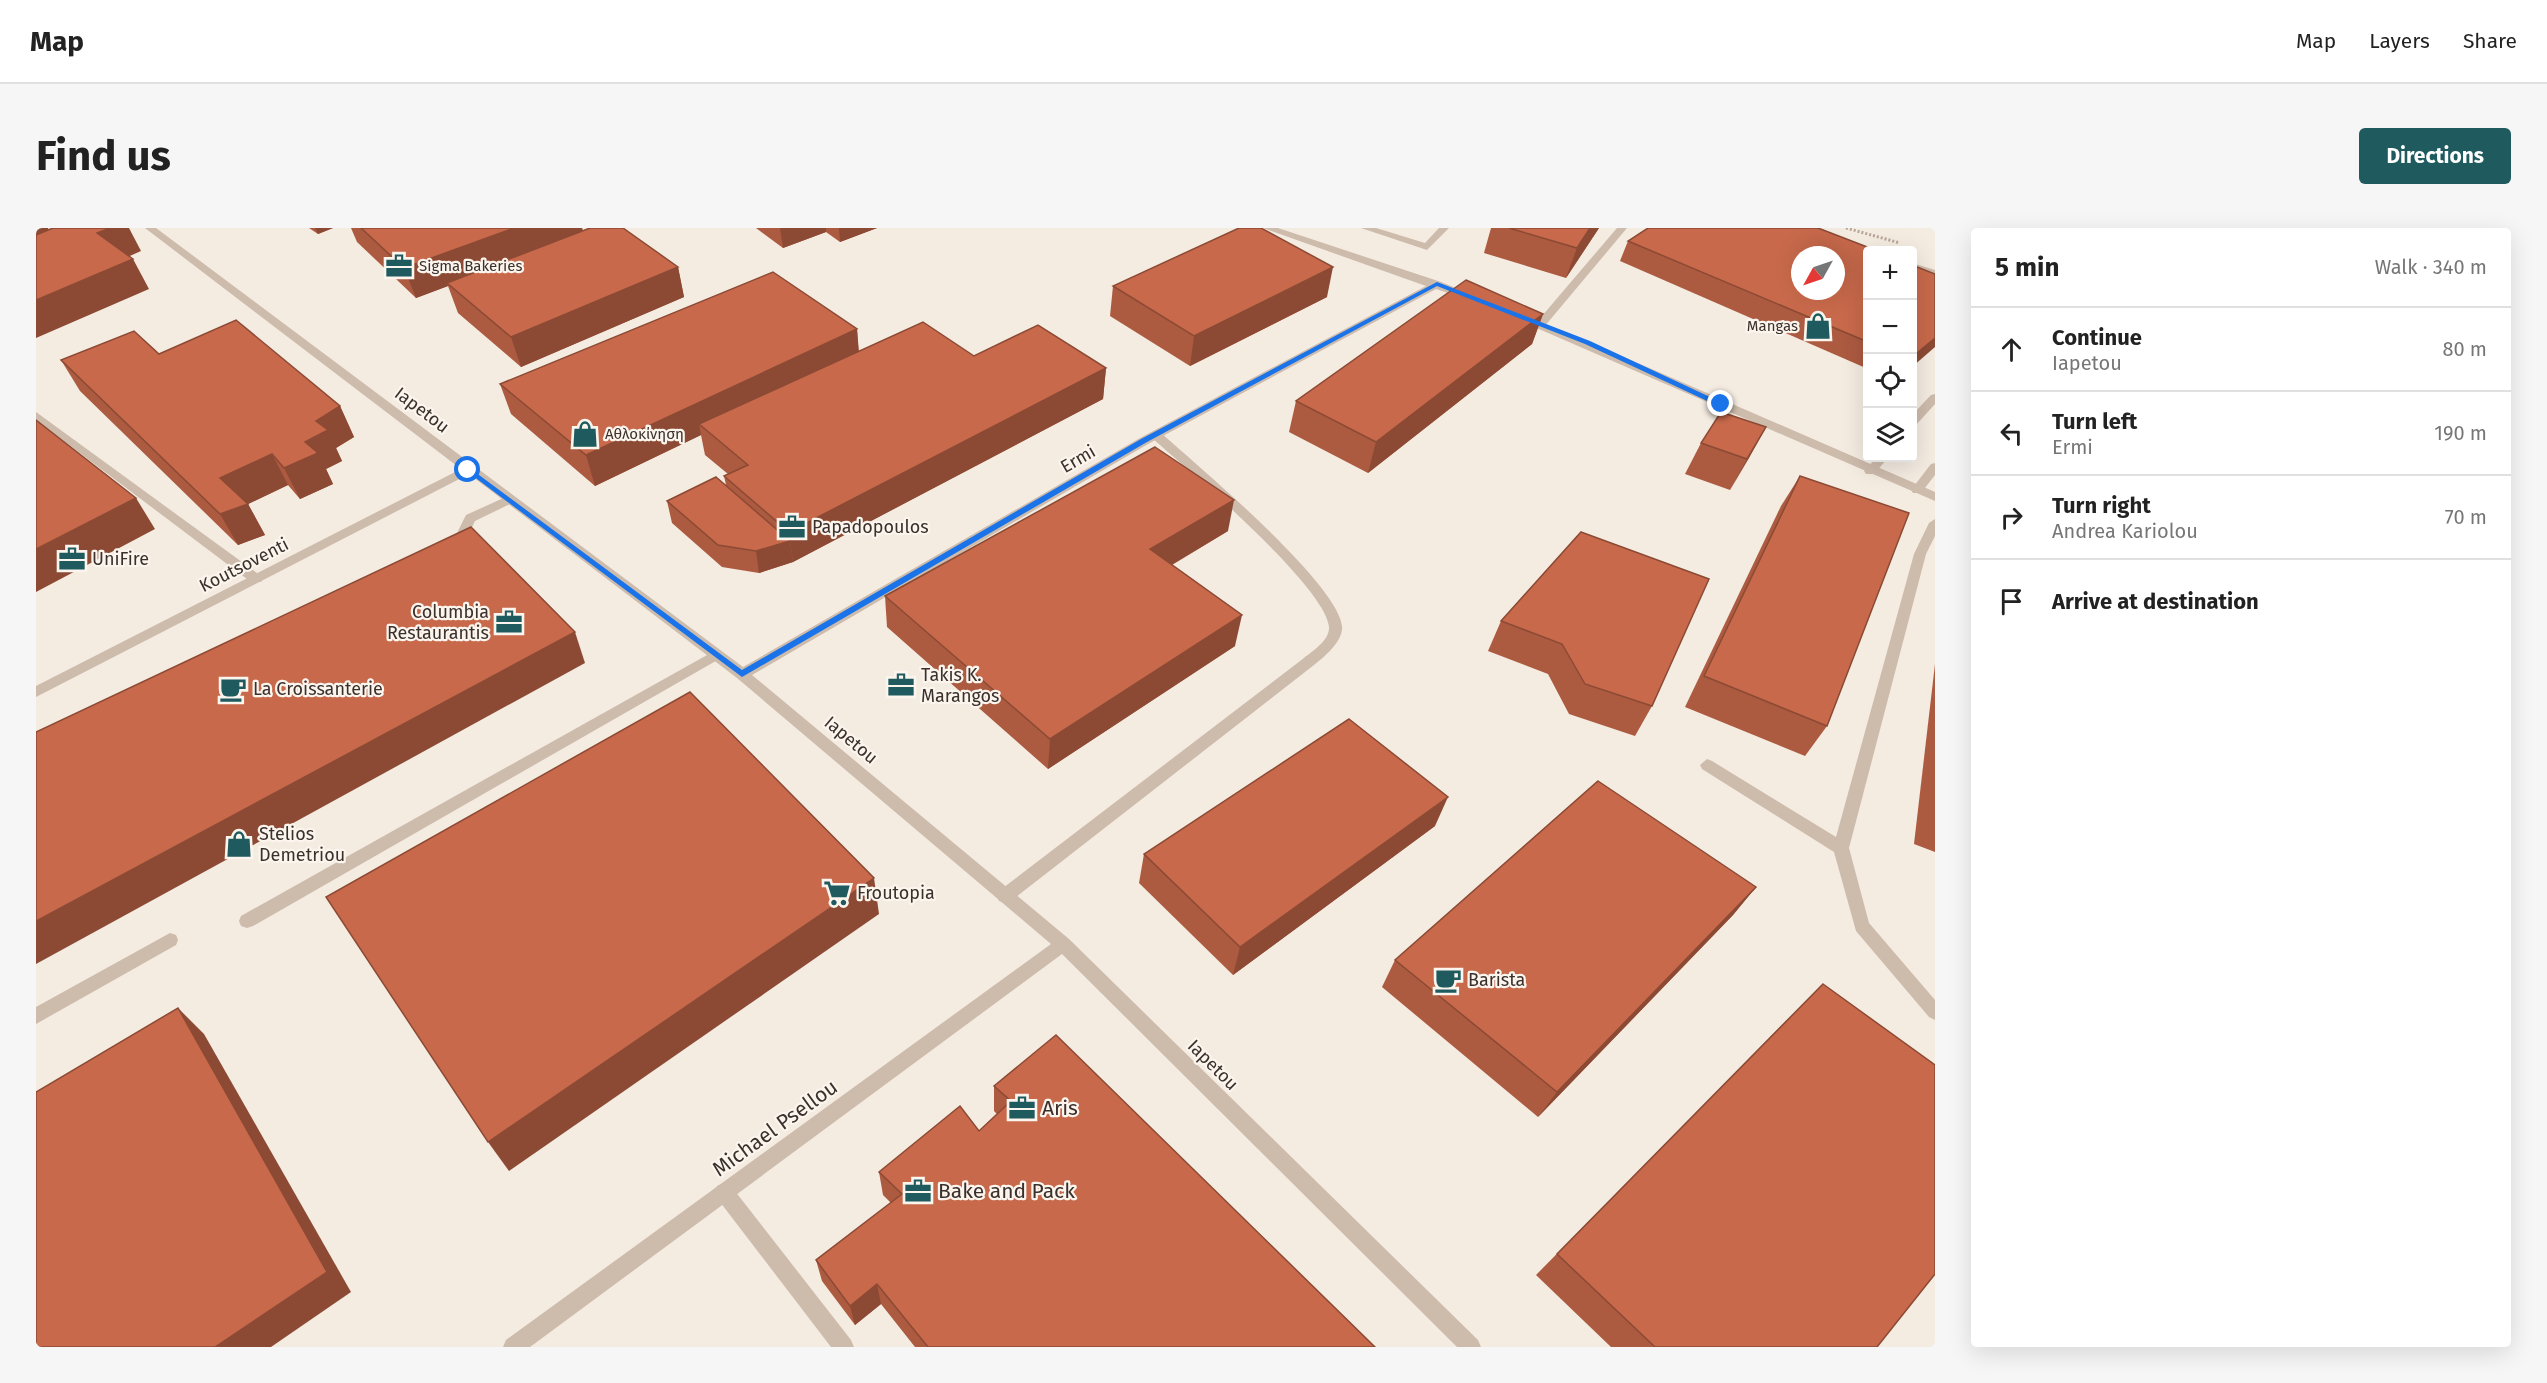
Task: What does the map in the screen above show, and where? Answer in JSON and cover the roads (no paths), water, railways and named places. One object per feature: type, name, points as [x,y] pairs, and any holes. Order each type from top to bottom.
[{"type":"street","name":"Iapetou","points":[[150,228],[468,470],[742,674],[1063,944],[1471,1347]]},
{"type":"street","points":[[1268,228],[1437,284],[1489,304]]},
{"type":"street","points":[[1366,228],[1427,247],[1444,228]]},
{"type":"street","points":[[1540,325],[1622,228]]},
{"type":"street","points":[[1917,268],[1935,273]]},
{"type":"street","name":"Ermi","points":[[742,674],[1156,435],[1437,284]]},
{"type":"street","points":[[1509,312],[1587,343],[1870,471],[1935,497]]},
{"type":"street","points":[[1917,417],[1935,397]]},
{"type":"street","points":[[36,415],[256,579]]},
{"type":"street","points":[[1005,896],[1288,677],[1330,642],[1336,627],[1333,613],[1324,597],[1298,567],[1156,435]]},
{"type":"street","points":[[1870,471],[1878,462]]},
{"type":"street","points":[[1917,490],[1935,467]]},
{"type":"street","name":"Koutsoventi","points":[[36,692],[468,470]]},
{"type":"street","points":[[447,551],[457,546],[470,518],[508,500]]},
{"type":"street","points":[[1935,523],[1920,554],[1841,848],[1862,926],[1935,1012]]},
{"type":"street","points":[[247,921],[716,655]]},
{"type":"street","points":[[1707,765],[1841,848]]},
{"type":"street","points":[[36,1016],[170,940]]},
{"type":"street","name":"Michael Psellou","points":[[513,1347],[1063,944]]},
{"type":"street","points":[[724,1192],[844,1347]]},
{"type":"place","name":"Sigma Bakeries","points":[[399,266]]},
{"type":"place","name":"Mangas","points":[[1818,326]]},
{"type":"place","name":"Αθλοκίνηση","points":[[585,434]]},
{"type":"place","name":"Papadopoulos","points":[[792,527]]},
{"type":"place","name":"UniFire","points":[[72,559]]},
{"type":"place","name":"Columbia Restaurantis","points":[[509,622]]},
{"type":"place","name":"Takis K. Marangos","points":[[901,685]]},
{"type":"place","name":"La Croissanterie","points":[[233,689]]},
{"type":"place","name":"Stelios Demetriou","points":[[239,844]]},
{"type":"place","name":"Froutopia","points":[[837,893]]},
{"type":"place","name":"Barista","points":[[1448,980]]},
{"type":"place","name":"Aris","points":[[1022,1108]]},
{"type":"place","name":"Bake and Pack","points":[[918,1191]]}]
